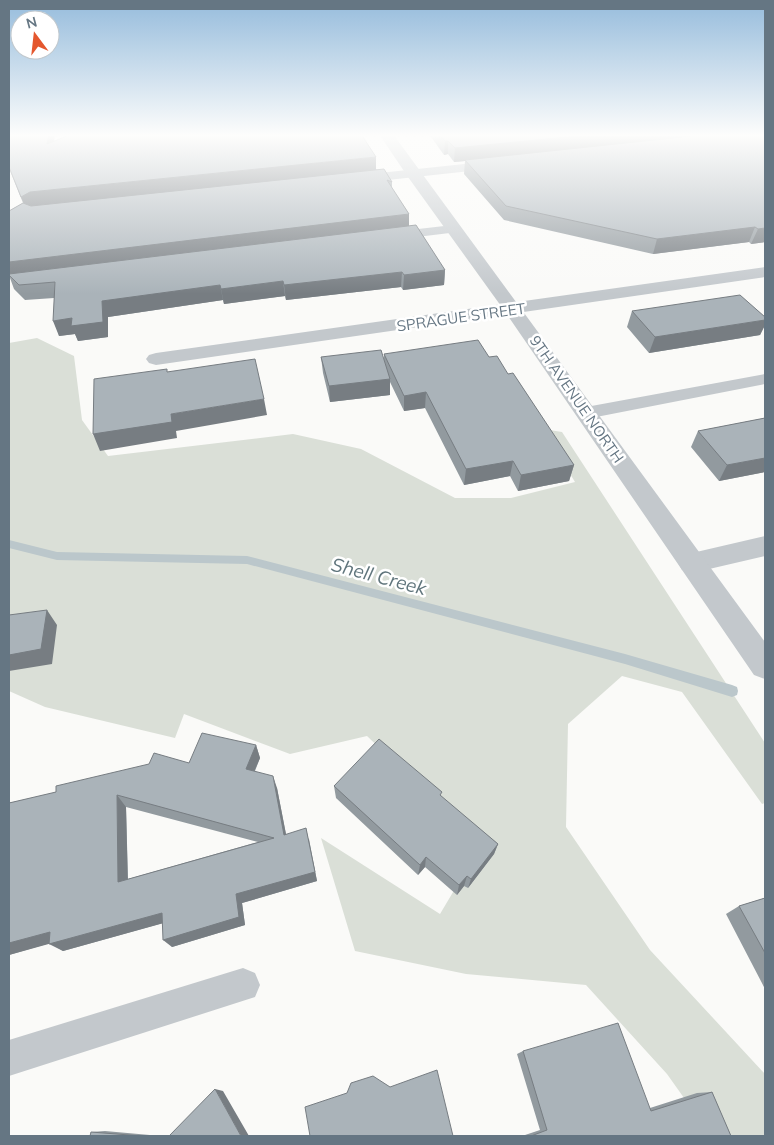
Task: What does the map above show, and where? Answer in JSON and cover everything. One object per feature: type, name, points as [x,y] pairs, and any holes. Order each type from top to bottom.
[{"type":"street","name":"9TH AVENUE NORTH","points":[[422,187],[513,310],[765,666]]},
{"type":"street","name":"SPRAGUE STREET","points":[[156,359],[513,310],[765,272]]},
{"type":"street","points":[[692,563],[765,546]]},
{"type":"lane","points":[[382,237],[453,228]]},
{"type":"lane","points":[[586,413],[765,379]]},
{"type":"lane","points":[[9,1058],[243,985]]},
{"type":"shaded area","points":[[37,338],[74,356],[82,420],[108,456],[293,434],[361,449],[455,498],[511,498],[575,482],[543,429],[562,432],[765,743],[765,803],[762,804],[682,692],[622,676],[568,724],[566,827],[650,950],[765,1074],[765,1136],[711,1136],[667,1074],[586,985],[466,974],[355,951],[321,838],[440,914],[481,845],[367,736],[290,754],[184,714],[175,738],[45,707],[9,691],[9,343]]},
{"type":"building","points":[[17,187],[75,187],[30,192],[21,197]]},
{"type":"building","points":[[208,187],[392,187],[409,214],[9,262],[9,211],[23,203],[31,206]]},
{"type":"building","points":[[489,187],[765,187],[765,228],[758,229],[755,227],[657,239],[506,206]]},
{"type":"building","points":[[416,225],[445,270],[404,275],[402,272],[284,285],[283,281],[221,289],[220,285],[102,301],[103,322],[71,326],[72,318],[53,321],[55,282],[19,285],[9,275],[9,274]]},
{"type":"building","points":[[740,295],[765,317],[765,320],[655,337],[632,311]]},
{"type":"building","points":[[478,340],[489,357],[497,356],[508,374],[513,373],[574,465],[521,475],[513,461],[466,469],[426,392],[404,396],[384,354]]},
{"type":"building","points":[[381,350],[390,379],[329,386],[321,357]]},
{"type":"building","points":[[255,359],[264,399],[171,414],[172,422],[93,434],[94,379],[167,369],[167,372]]},
{"type":"building","points":[[765,418],[765,458],[727,465],[698,431]]},
{"type":"building","points":[[47,610],[41,649],[9,655],[9,615]]},
{"type":"building","points":[[202,733],[256,745],[246,769],[273,776],[284,835],[306,828],[315,872],[236,894],[239,917],[163,940],[162,913],[49,944],[50,932],[9,943],[9,803],[56,792],[56,786],[149,764],[154,753],[189,763]],"holes":[[[117,795],[274,838],[118,882]]]},
{"type":"building","points":[[379,739],[442,792],[440,795],[498,844],[471,879],[467,876],[459,885],[426,857],[420,865],[334,786]]},
{"type":"building","points":[[765,898],[765,953],[739,906]]},
{"type":"building","points":[[618,1023],[651,1111],[712,1092],[731,1136],[531,1136],[547,1130],[523,1051]]},
{"type":"building","points":[[437,1070],[453,1136],[310,1136],[305,1107],[347,1093],[351,1083],[373,1076],[390,1087]]},
{"type":"building","points":[[215,1089],[241,1136],[169,1136]]},
{"type":"building","points":[[91,1132],[142,1136],[90,1136]]},
{"type":"waterway","name":"Shell Creek","points":[[9,544],[57,556],[247,560],[625,659],[732,691]]}]
